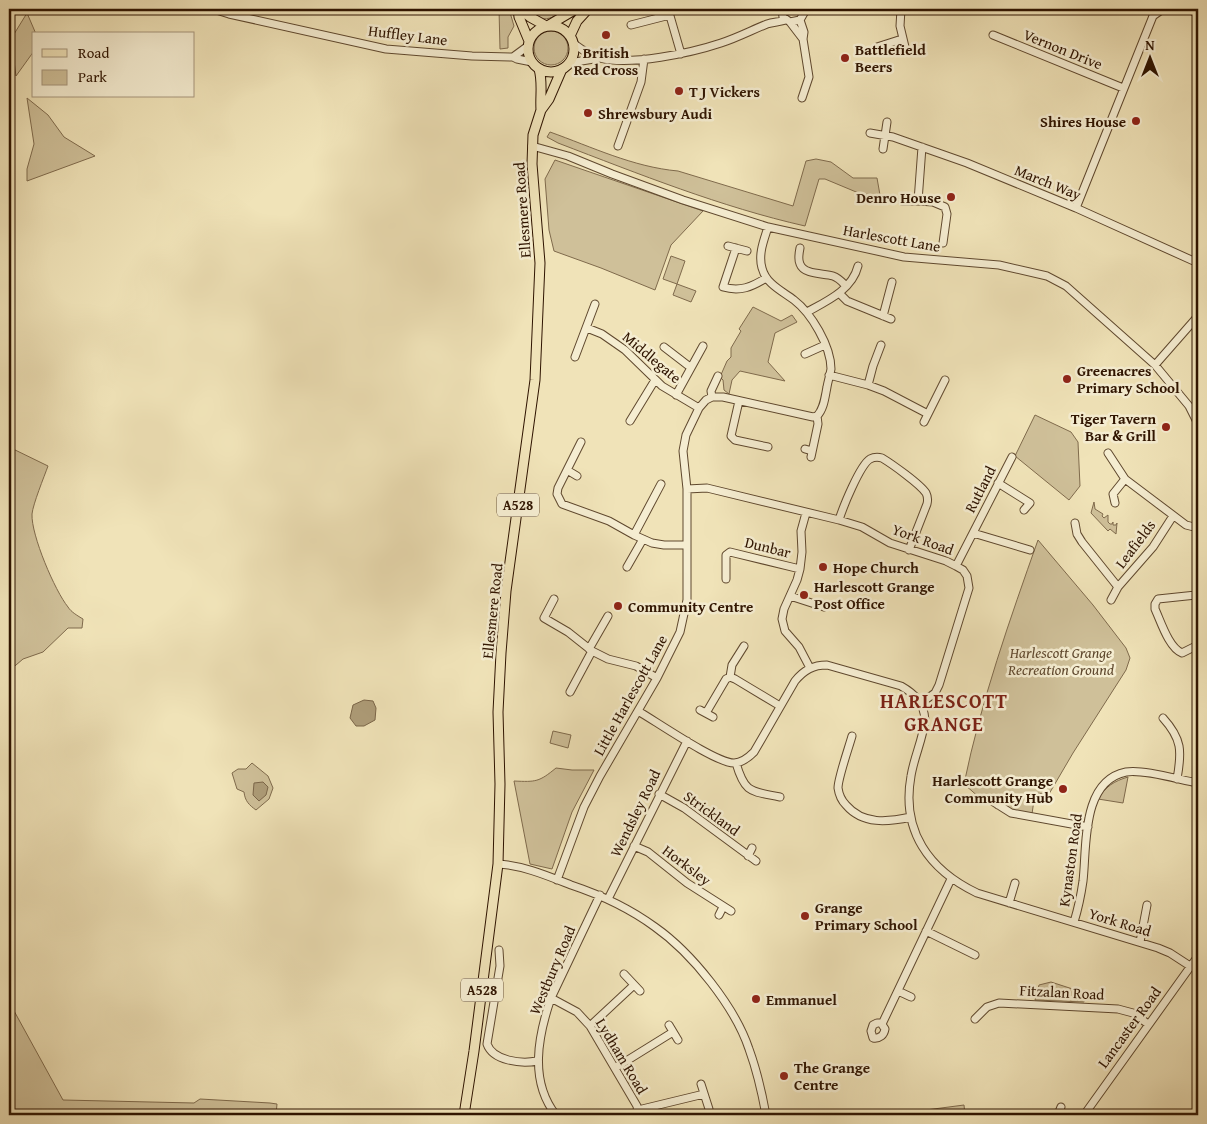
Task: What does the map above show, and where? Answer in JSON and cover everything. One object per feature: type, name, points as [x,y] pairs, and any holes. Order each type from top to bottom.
[{"type":"main road","points":[[519,9],[548,26],[561,28],[572,39]]},
{"type":"main road","points":[[519,9],[519,17],[528,44],[528,52],[535,66],[546,72],[554,72],[565,66],[573,57],[572,39],[577,21],[588,9]]},
{"type":"main road","points":[[528,44],[538,29],[548,26],[576,9]]},
{"type":"main road","name":"Ellesmere Road","points":[[535,66],[542,85],[541,110]]},
{"type":"main road","name":"Ellesmere Road","points":[[464,1115],[498,864],[500,784],[498,712],[501,653],[506,591],[535,380],[540,263],[532,146],[535,125],[541,110],[549,99],[565,66]]},
{"type":"street","name":"Huffley Lane","points":[[213,9],[386,49],[472,56],[513,57],[535,66]]},
{"type":"street","points":[[901,9],[902,39],[906,51]]},
{"type":"street","points":[[1076,208],[1154,13],[1163,9]]},
{"type":"street","points":[[1189,9],[1198,14]]},
{"type":"street","points":[[768,24],[782,10],[803,40]]},
{"type":"street","points":[[802,98],[809,77],[803,40],[804,32],[800,20],[806,10]]},
{"type":"street","points":[[631,25],[669,12],[681,54]]},
{"type":"street","points":[[572,39],[589,54],[600,58],[618,60],[644,59],[681,54],[721,44],[768,24],[800,20]]},
{"type":"street","name":"Vernon Drive","points":[[993,35],[1123,88]]},
{"type":"street","points":[[877,47],[902,39]]},
{"type":"street","points":[[513,57],[528,44]]},
{"type":"street","points":[[565,66],[600,58]]},
{"type":"street","points":[[618,146],[641,82],[644,59]]},
{"type":"street","points":[[883,149],[887,122]]},
{"type":"street","name":"March Way","points":[[870,133],[884,135],[967,163],[1076,208],[1198,262]]},
{"type":"street","name":"Harlescott Lane","points":[[532,146],[568,156],[674,197],[768,227],[904,257],[999,265],[1047,276],[1066,286],[1155,365],[1189,406],[1198,424]]},
{"type":"street","points":[[918,201],[922,147]]},
{"type":"street","points":[[902,201],[918,201],[939,204],[944,207],[947,214],[943,243]]},
{"type":"street","points":[[718,376],[711,391],[712,397],[723,397],[812,417],[817,416],[822,410],[830,375],[830,362],[825,344],[807,312],[766,278],[760,258],[768,227]]},
{"type":"street","points":[[728,246],[747,251]]},
{"type":"street","points":[[736,248],[723,287],[734,290],[752,287],[766,278]]},
{"type":"street","points":[[800,248],[799,260],[802,268],[815,273],[836,276],[846,286]]},
{"type":"street","points":[[807,312],[839,293],[856,274],[858,266]]},
{"type":"street","points":[[883,316],[892,282]]},
{"type":"street","points":[[839,293],[847,301],[891,319]]},
{"type":"street","points":[[575,357],[596,304]]},
{"type":"street","points":[[1155,365],[1198,316]]},
{"type":"street","name":"Middlegate","points":[[587,328],[602,334],[625,350],[655,380],[699,408]]},
{"type":"street","points":[[805,354],[825,344]]},
{"type":"street","points":[[868,385],[876,356],[882,345]]},
{"type":"street","points":[[676,395],[703,346]]},
{"type":"street","points":[[664,347],[690,367]]},
{"type":"street","points":[[830,375],[884,391],[928,414]]},
{"type":"street","points":[[630,421],[655,380]]},
{"type":"street","points":[[924,422],[945,380]]},
{"type":"street","name":"Little Harlescott Lane","points":[[556,880],[584,807],[672,650],[684,618],[687,600],[687,489],[683,452],[686,436],[699,408],[706,400],[712,397]]},
{"type":"street","points":[[739,401],[731,436],[735,440],[765,444]]},
{"type":"street","points":[[809,452],[818,424],[817,416]]},
{"type":"street","points":[[581,442],[562,479],[557,494],[562,504],[609,521],[643,539],[664,545],[687,545]]},
{"type":"street","points":[[1108,453],[1125,479],[1172,516],[1186,525],[1198,528]]},
{"type":"street","name":"Rutland","points":[[956,566],[1012,457]]},
{"type":"street","points":[[839,520],[847,497],[869,459],[882,458],[921,488],[928,497],[909,550]]},
{"type":"street","points":[[567,470],[577,476]]},
{"type":"street","points":[[1115,503],[1111,495],[1125,479]]},
{"type":"street","points":[[998,483],[1032,501],[1024,510]]},
{"type":"street","points":[[634,535],[661,484]]},
{"type":"street","name":"York Road","points":[[687,489],[707,488],[839,520],[862,528],[890,543],[946,561],[964,570],[969,588],[939,685],[935,693],[921,703],[925,720],[910,779],[911,817],[914,831],[925,851],[951,879],[977,893],[1140,942],[1170,954],[1190,966]]},
{"type":"street","points":[[806,513],[801,531],[802,552],[800,568],[782,619],[785,631],[799,647],[810,668]]},
{"type":"street","name":"Leafields","points":[[1111,600],[1118,587],[1153,547],[1172,516]]},
{"type":"street","name":"Leafields","points":[[1075,523],[1077,534],[1082,542],[1118,587]]},
{"type":"street","name":"Rutland","points":[[973,533],[1030,550]]},
{"type":"street","points":[[627,567],[643,539]]},
{"type":"street","name":"Dunbar","points":[[726,580],[726,555],[730,552],[800,568]]},
{"type":"street","points":[[1198,606],[1197,592],[1158,600],[1155,604],[1155,610],[1177,651],[1182,653],[1198,645]]},
{"type":"street","points":[[790,596],[824,607]]},
{"type":"street","points":[[554,599],[544,618],[578,638],[591,650],[608,659],[636,666],[657,678]]},
{"type":"street","points":[[570,692],[608,616]]},
{"type":"street","points":[[713,718],[703,712],[726,679],[730,677],[732,665],[744,646]]},
{"type":"street","points":[[638,711],[720,759],[736,763],[748,758],[754,752],[795,681],[801,674],[818,665],[828,665],[890,683],[909,691],[921,703]]},
{"type":"street","points":[[730,677],[780,706]]},
{"type":"street","points":[[1163,718],[1173,729],[1178,739],[1180,759],[1177,779]]},
{"type":"street","points":[[852,736],[838,788],[840,797],[845,804],[853,813],[878,822],[911,817]]},
{"type":"street","name":"Wendsley Road","points":[[608,898],[687,741]]},
{"type":"street","points":[[736,763],[740,777],[748,788],[760,794],[780,797]]},
{"type":"street","name":"Kynaston Road","points":[[1074,922],[1083,882],[1090,813],[1094,800],[1100,790],[1111,779],[1126,772],[1137,772],[1198,783]]},
{"type":"street","name":"Strickland","points":[[659,794],[684,808],[756,861]]},
{"type":"street","points":[[998,802],[1011,813],[1088,827]]},
{"type":"street","name":"Horksley","points":[[634,846],[648,852],[687,883],[732,911]]},
{"type":"street","name":"Strickland","points":[[748,856],[752,848]]},
{"type":"street","points":[[498,864],[508,865],[608,898],[645,920],[672,940],[692,960],[722,998],[733,1016],[749,1048],[766,1115]]},
{"type":"street","points":[[882,1024],[951,879]]},
{"type":"street","points":[[1009,903],[1015,883]]},
{"type":"street","name":"Westbury Road","points":[[556,1115],[546,1099],[537,1062],[543,1026],[551,998],[600,895]]},
{"type":"street","points":[[1140,942],[1147,905]]},
{"type":"street","points":[[719,915],[723,907]]},
{"type":"street","points":[[926,931],[975,955]]},
{"type":"street","points":[[499,950],[504,958],[487,1044],[493,1053],[511,1060],[537,1062]]},
{"type":"street","name":"Lancaster Road","points":[[1084,1115],[1198,956]]},
{"type":"street","points":[[624,974],[640,991]]},
{"type":"street","points":[[590,1026],[634,985]]},
{"type":"street","points":[[898,991],[911,997]]},
{"type":"street","name":"Lydham Road","points":[[551,998],[577,1012],[590,1026],[615,1068],[638,1113]]},
{"type":"street","name":"Fitzalan Road","points":[[975,1019],[987,1007],[999,1003],[1118,1009],[1133,1013],[1148,1024]]},
{"type":"street","points":[[669,1025],[678,1040]]},
{"type":"street","points":[[615,1068],[673,1032]]},
{"type":"street","points":[[701,1084],[710,1109]]},
{"type":"street","points":[[638,1113],[704,1094]]},
{"type":"street","points":[[1061,1107],[1059,1112],[1067,1115]]},
{"type":"green space","points":[[499,9],[509,9],[514,26],[508,37],[508,48],[500,49]]},
{"type":"green space","points":[[27,13],[35,32],[32,32],[32,54],[16,76],[11,39]]},
{"type":"green space","points":[[543,13],[559,14],[546,19],[533,16]]},
{"type":"green space","points":[[551,31],[558,32],[563,36],[567,41],[567,55],[563,60],[558,64],[551,65],[544,64],[539,60],[535,55],[534,48],[535,41],[539,36],[544,32]]},
{"type":"green space","points":[[27,98],[48,115],[64,137],[95,156],[27,181],[27,169],[34,144]]},
{"type":"green space","points":[[550,132],[629,161],[678,171],[793,206],[806,161],[816,159],[831,162],[853,178],[877,178],[880,195],[861,194],[825,179],[819,179],[805,226],[711,200],[650,178],[558,143],[547,137]]},
{"type":"green space","points":[[555,160],[703,211],[671,245],[655,290],[554,251],[549,230],[545,179]]},
{"type":"green space","points":[[671,256],[685,261],[677,284],[663,279]]},
{"type":"green space","points":[[677,284],[696,291],[691,302],[673,295]]},
{"type":"green space","points":[[753,307],[781,321],[792,315],[797,322],[775,333],[768,362],[785,381],[740,371],[732,380],[729,394],[724,390],[723,380],[720,377],[727,361],[731,357],[731,348],[741,331],[739,329]]},
{"type":"green space","points":[[1035,415],[1071,432],[1078,442],[1080,486],[1069,500],[1015,456]]},
{"type":"green space","points":[[9,447],[48,466],[36,497],[32,514],[35,535],[57,589],[71,611],[83,619],[82,628],[68,628],[43,652],[23,659],[9,671]]},
{"type":"green space","points":[[1094,502],[1095,509],[1103,514],[1104,518],[1108,515],[1108,522],[1110,524],[1113,522],[1113,525],[1116,525],[1117,523],[1116,534],[1110,529],[1108,531],[1091,513]]},
{"type":"green space","name":"Harlescott Grange Recreation Ground","points":[[1038,540],[1093,605],[1126,648],[1130,658],[1126,670],[1049,794],[1035,793],[1032,814],[1006,809],[1003,799],[999,796],[981,799],[964,784],[988,691]]},
{"type":"green space","points":[[553,731],[571,735],[568,748],[550,743]]},
{"type":"green space","points":[[252,763],[268,776],[273,788],[269,799],[256,810],[245,798],[244,792],[237,789],[232,773],[238,769],[246,769]]},
{"type":"green space","points":[[556,768],[594,770],[572,812],[552,869],[530,864],[514,781],[537,780]]},
{"type":"green space","points":[[1128,777],[1123,803],[1098,799],[1110,785]]},
{"type":"green space","points":[[1051,982],[1085,993],[1084,1002],[1035,1000],[1039,985]]},
{"type":"green space","points":[[9,995],[13,1009],[63,1100],[194,1103],[200,1099],[270,1103],[277,1104],[276,1115],[9,1115]]},
{"type":"green space","points":[[964,1105],[965,1115],[927,1115],[926,1110]]},
{"type":"shaded area","points":[[364,700],[373,701],[376,708],[375,720],[364,726],[356,726],[350,718],[353,705]]},
{"type":"shaded area","points":[[263,782],[268,787],[266,795],[259,801],[253,795],[254,783]]},
{"type":"place","name":"British Red Cross","points":[[606,35]]},
{"type":"place","name":"Battlefield Beers","points":[[845,58]]},
{"type":"place","name":"T J Vickers","points":[[679,91]]},
{"type":"place","name":"Shrewsbury Audi","points":[[588,113]]},
{"type":"place","name":"Shires House","points":[[1136,121]]},
{"type":"place","name":"Denro House","points":[[951,197]]},
{"type":"place","name":"Greenacres Primary School","points":[[1067,379]]},
{"type":"place","name":"Tiger Tavern Bar & Grill","points":[[1166,427]]},
{"type":"place","name":"Hope Church","points":[[823,567]]},
{"type":"place","name":"Harlescott Grange Post Office","points":[[804,595]]},
{"type":"place","name":"Community Centre","points":[[618,606]]},
{"type":"place","name":"Harlescott Grange Community Hub","points":[[1063,789]]},
{"type":"place","name":"Grange Primary School","points":[[805,916]]},
{"type":"place","name":"Emmanuel","points":[[756,999]]},
{"type":"place","name":"The Grange Centre","points":[[784,1076]]},
{"type":"district","name":"HARLESCOTT GRANGE","points":[[944,712]]}]
